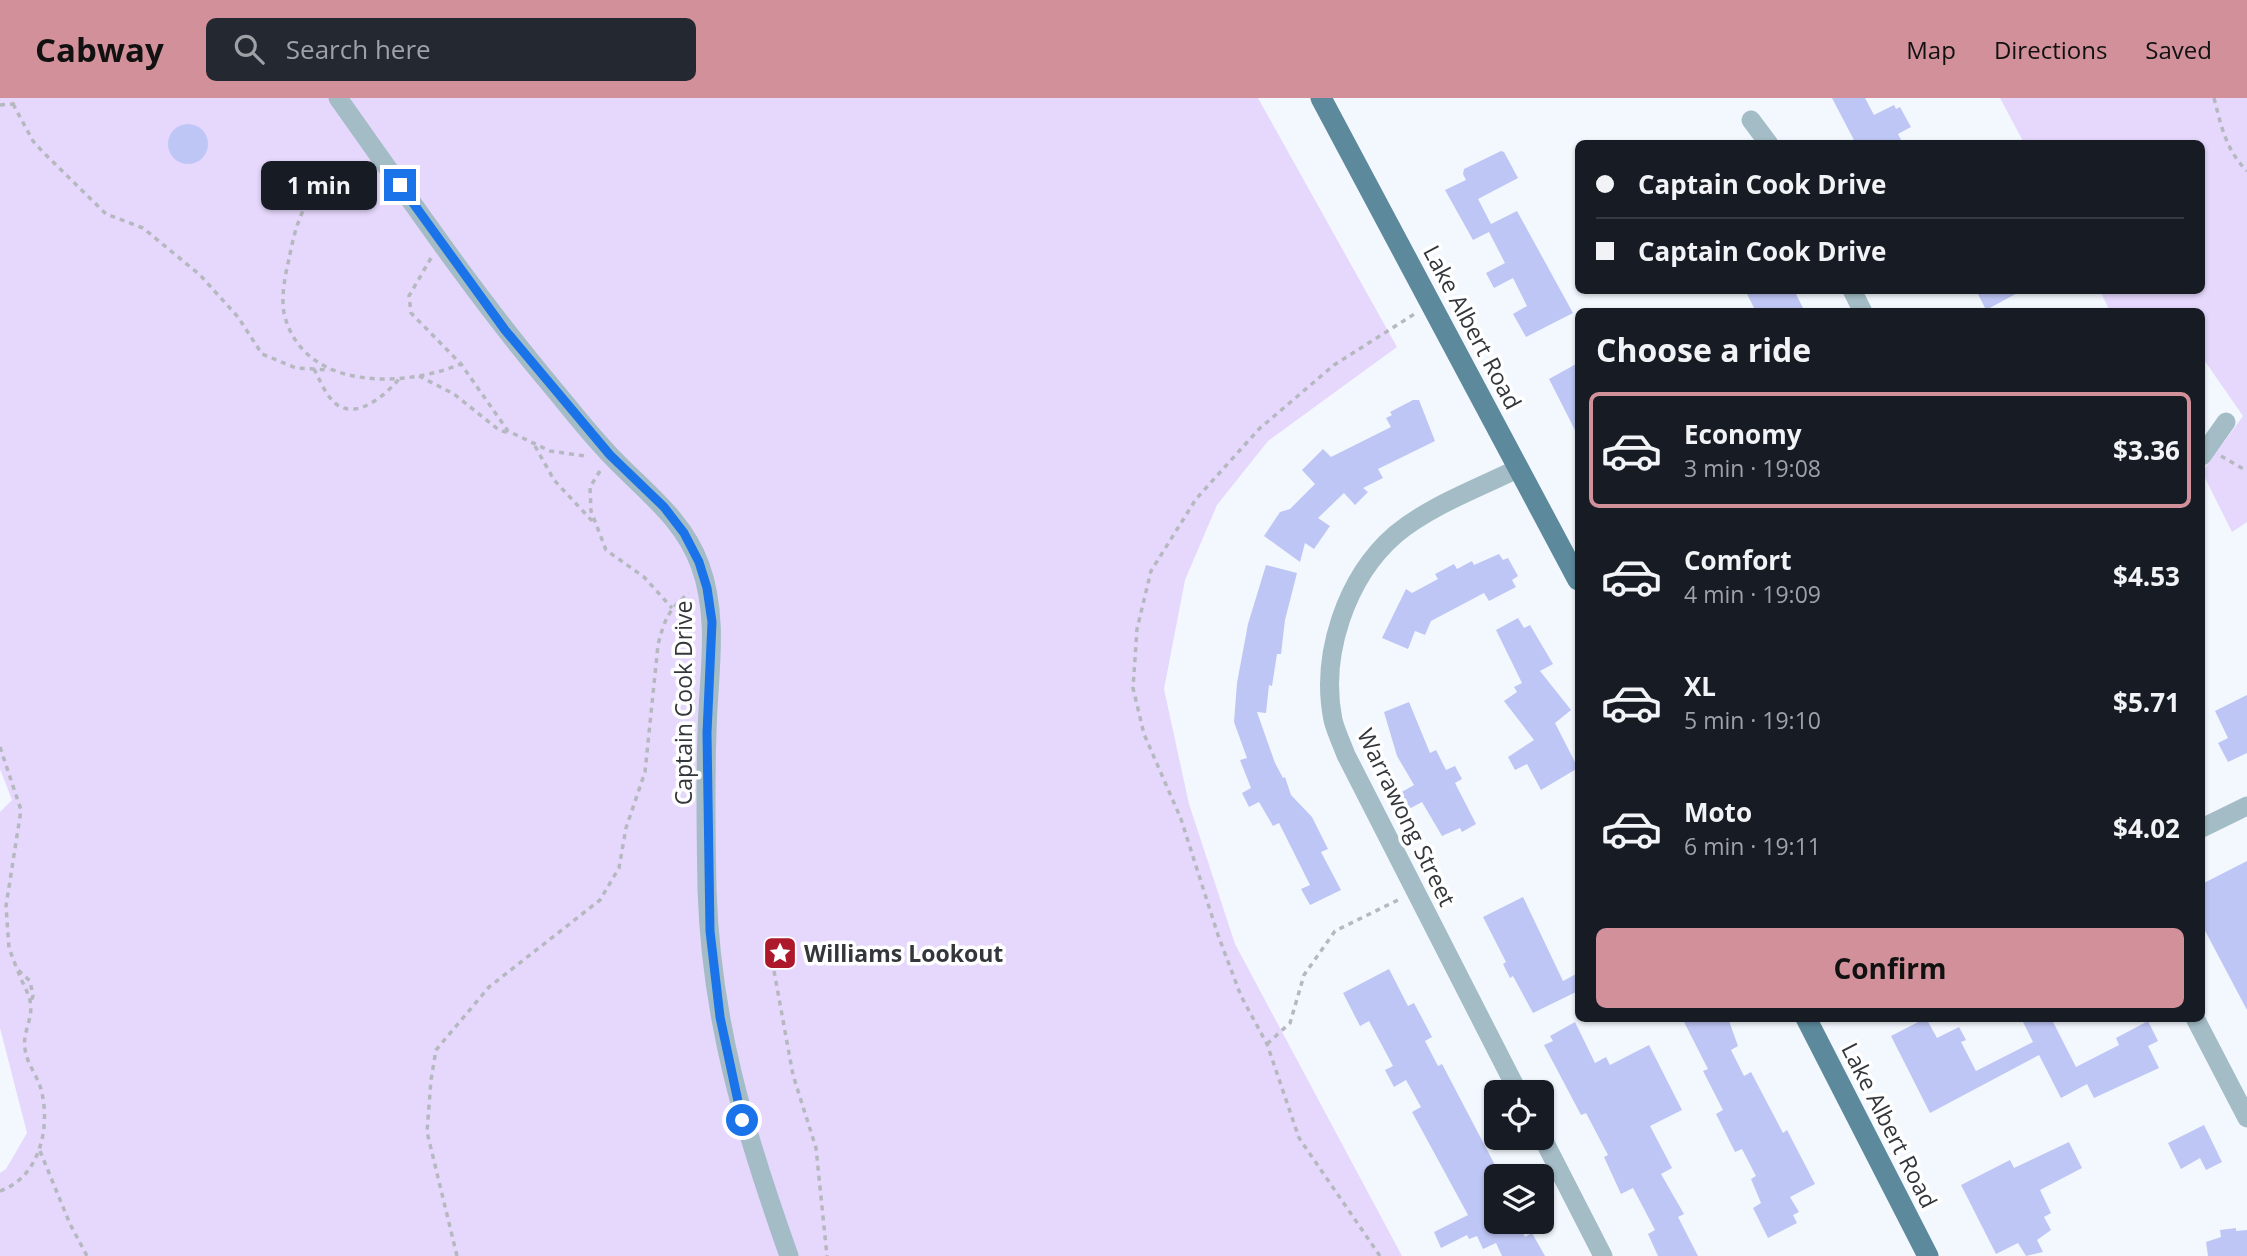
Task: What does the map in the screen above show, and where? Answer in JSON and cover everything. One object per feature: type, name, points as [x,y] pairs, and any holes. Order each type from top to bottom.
[{"type":"main road","name":"Lake Albert Road","points":[[1321,98],[1575,574]]},
{"type":"main road","name":"Lake Albert Road","points":[[1808,1022],[1928,1256]]},
{"type":"street","name":"Captain Cook Drive","points":[[338,98],[505,330],[610,455],[664,507],[684,533],[705,582],[712,622],[707,733],[707,890],[717,995],[742,1120],[789,1256]]},
{"type":"street","points":[[1751,120],[1766,140]]},
{"type":"street","points":[[2205,451],[2226,422]]},
{"type":"street","name":"Warrawong Street","points":[[1512,1080],[1346,755],[1333,720],[1330,685],[1338,629],[1356,585],[1375,556],[1397,534],[1427,513],[1519,468]]},
{"type":"street","points":[[2205,827],[2247,806]]},
{"type":"street","points":[[2197,1022],[2247,1118]]},
{"type":"street","points":[[1549,1150],[1603,1256]]},
{"type":"path","points":[[13,104],[16,98]]},
{"type":"path","points":[[2214,98],[2224,137],[2236,160],[2247,171]]},
{"type":"path","points":[[0,105],[13,104]]},
{"type":"path","points":[[13,104],[42,151],[106,214],[143,228],[200,275],[238,317],[262,354],[296,368],[330,370],[362,379],[401,378],[461,364]]},
{"type":"path","points":[[330,370],[299,345],[284,312],[284,282],[292,243],[301,216],[315,193],[387,166]]},
{"type":"path","points":[[440,240],[409,296],[411,313],[461,364],[512,433]]},
{"type":"path","points":[[1380,1256],[1299,1138],[1267,1044],[1241,996],[1198,876],[1181,819],[1144,734],[1133,688],[1137,629],[1151,571],[1196,499],[1259,429],[1335,365],[1431,304]]},
{"type":"path","points":[[314,369],[333,400],[340,407],[351,409],[385,396],[401,378]]},
{"type":"path","points":[[417,375],[454,394],[499,430],[512,433],[534,445],[574,456],[610,455]]},
{"type":"path","points":[[534,445],[554,480],[595,523]]},
{"type":"path","points":[[2205,451],[2247,471]]},
{"type":"path","points":[[610,455],[590,487],[595,523],[606,550],[644,578],[672,608]]},
{"type":"path","points":[[457,1256],[427,1132],[430,1080],[436,1050],[489,987],[600,900],[620,869],[626,828],[645,772],[658,645],[666,614],[705,582]]},
{"type":"path","points":[[0,747],[21,810],[6,906],[9,948],[30,1001]]},
{"type":"path","points":[[1267,1044],[1290,1023],[1304,975],[1335,931],[1415,891]]},
{"type":"path","points":[[18,969],[30,981],[33,996],[30,1001],[28,1025],[24,1031],[25,1049],[43,1100],[40,1151],[69,1224],[87,1256]]},
{"type":"path","points":[[774,971],[793,1074],[816,1148],[827,1256]]},
{"type":"path","points":[[0,1191],[18,1182],[40,1151]]},
{"type":"shaded area","points":[[0,98],[1258,98],[1397,347],[1268,441],[1217,505],[1185,580],[1164,689],[1189,804],[1235,944],[1402,1256],[0,1256],[0,1173],[6,1169],[27,1133],[0,1028],[0,812],[12,800],[0,769]]},
{"type":"shaded area","points":[[2000,98],[2247,98],[2247,522],[2232,532],[2205,478],[2205,468],[2243,416],[2205,361],[2205,308],[2108,308],[2102,294],[2205,294],[2205,140],[2022,140]]},
{"type":"building","points":[[1832,98],[1865,98],[1874,115],[1894,105],[1896,109],[1900,107],[1911,127],[1898,134],[1901,140],[1854,140]]},
{"type":"building","points":[[188,124],[202,130],[208,144],[202,158],[188,164],[174,158],[168,144],[174,130]]},
{"type":"building","points":[[1501,151],[1518,178],[1478,199],[1491,224],[1517,211],[1573,313],[1526,337],[1513,314],[1527,306],[1513,278],[1494,288],[1486,273],[1505,263],[1489,232],[1473,240],[1445,190],[1466,180],[1464,169]]},
{"type":"building","points":[[1747,294],[1796,294],[1803,308],[1754,308]]},
{"type":"building","points":[[1978,294],[2016,294],[1990,308],[1985,308]]},
{"type":"building","points":[[1575,365],[1575,430],[1549,379]]},
{"type":"building","points":[[1413,400],[1419,400],[1435,441],[1378,469],[1383,478],[1363,488],[1368,492],[1355,505],[1344,493],[1318,518],[1330,526],[1314,549],[1305,543],[1300,562],[1264,536],[1280,512],[1290,509],[1315,484],[1302,470],[1323,449],[1331,457],[1391,427],[1386,418],[1392,415],[1390,412]]},
{"type":"building","points":[[1499,554],[1503,560],[1508,558],[1518,576],[1512,580],[1516,587],[1489,601],[1484,593],[1431,621],[1425,635],[1415,631],[1408,649],[1382,638],[1406,589],[1412,593],[1438,579],[1435,574],[1454,564],[1457,569],[1472,561],[1474,565]]},
{"type":"building","points":[[1266,565],[1297,573],[1285,620],[1281,654],[1277,654],[1272,686],[1269,685],[1266,713],[1257,712],[1275,763],[1283,778],[1285,777],[1291,795],[1312,817],[1328,849],[1321,852],[1341,890],[1310,905],[1301,889],[1310,885],[1279,823],[1273,826],[1259,802],[1249,807],[1242,793],[1251,788],[1240,760],[1247,758],[1234,722],[1237,683],[1248,624]]},
{"type":"building","points":[[1518,618],[1524,628],[1530,625],[1553,664],[1540,671],[1571,710],[1555,723],[1575,762],[1575,770],[1541,790],[1527,764],[1515,770],[1508,757],[1534,740],[1504,701],[1517,692],[1514,687],[1522,683],[1496,630]]},
{"type":"building","points":[[2247,695],[2247,753],[2228,762],[2218,743],[2228,738],[2215,711]]},
{"type":"building","points":[[1409,702],[1430,753],[1436,750],[1446,770],[1455,766],[1462,779],[1455,783],[1476,824],[1462,832],[1460,828],[1442,836],[1422,802],[1409,809],[1400,793],[1414,785],[1397,756],[1384,712]]},
{"type":"building","points":[[2247,861],[2247,1010],[2205,931],[2205,882]]},
{"type":"building","points":[[1523,897],[1563,981],[1575,975],[1575,992],[1533,1013],[1513,976],[1510,978],[1503,964],[1506,962],[1483,917]]},
{"type":"building","points":[[1389,969],[1408,1006],[1414,1003],[1432,1037],[1425,1041],[1438,1066],[1442,1064],[1484,1144],[1484,1150],[1487,1150],[1494,1164],[1484,1164],[1484,1234],[1523,1234],[1525,1237],[1533,1234],[1545,1256],[1502,1256],[1496,1243],[1483,1249],[1477,1236],[1469,1239],[1467,1235],[1441,1248],[1434,1232],[1468,1215],[1412,1112],[1421,1107],[1406,1080],[1394,1087],[1385,1070],[1393,1066],[1369,1021],[1360,1026],[1343,993]]},
{"type":"building","points":[[1575,1022],[1595,1063],[1606,1057],[1610,1065],[1649,1045],[1682,1110],[1650,1126],[1672,1168],[1661,1174],[1684,1214],[1678,1217],[1698,1256],[1658,1256],[1648,1234],[1655,1230],[1633,1188],[1621,1194],[1604,1157],[1608,1155],[1586,1113],[1581,1115],[1544,1045],[1553,1041],[1550,1036]]},
{"type":"building","points":[[1684,1022],[1729,1022],[1738,1046],[1731,1050],[1744,1076],[1751,1072],[1783,1133],[1787,1130],[1815,1184],[1790,1197],[1799,1212],[1793,1215],[1797,1223],[1768,1238],[1753,1208],[1761,1203],[1751,1179],[1756,1176],[1742,1149],[1735,1152],[1716,1114],[1723,1110],[1703,1071],[1708,1069]]},
{"type":"building","points":[[1918,1022],[1928,1022],[1937,1038],[1959,1027],[1966,1040],[1961,1042],[1976,1071],[2033,1042],[2023,1022],[2053,1022],[2076,1067],[2119,1045],[2116,1038],[2148,1022],[2158,1041],[2148,1046],[2159,1068],[2094,1098],[2087,1084],[2061,1098],[2039,1055],[1930,1113],[1891,1036]]},
{"type":"building","points":[[2204,1125],[2222,1162],[2206,1170],[2200,1158],[2181,1169],[2168,1143]]},
{"type":"building","points":[[2069,1142],[2082,1168],[2040,1190],[2051,1213],[2044,1217],[2051,1230],[2037,1240],[2043,1252],[2026,1256],[2018,1243],[1996,1254],[1961,1185],[2010,1160],[2014,1168]]},
{"type":"building","points":[[2236,1228],[2236,1231],[2247,1230],[2247,1256],[2208,1256],[2206,1242],[2221,1237],[2220,1230]]},
{"type":"place","name":"Williams Lookout","points":[[780,953]]},
{"type":"route","points":[[400,185],[505,330],[610,455],[664,507],[684,533],[699,562],[707,588],[712,622],[707,733],[707,890],[710,931],[720,1017],[742,1120]]}]
